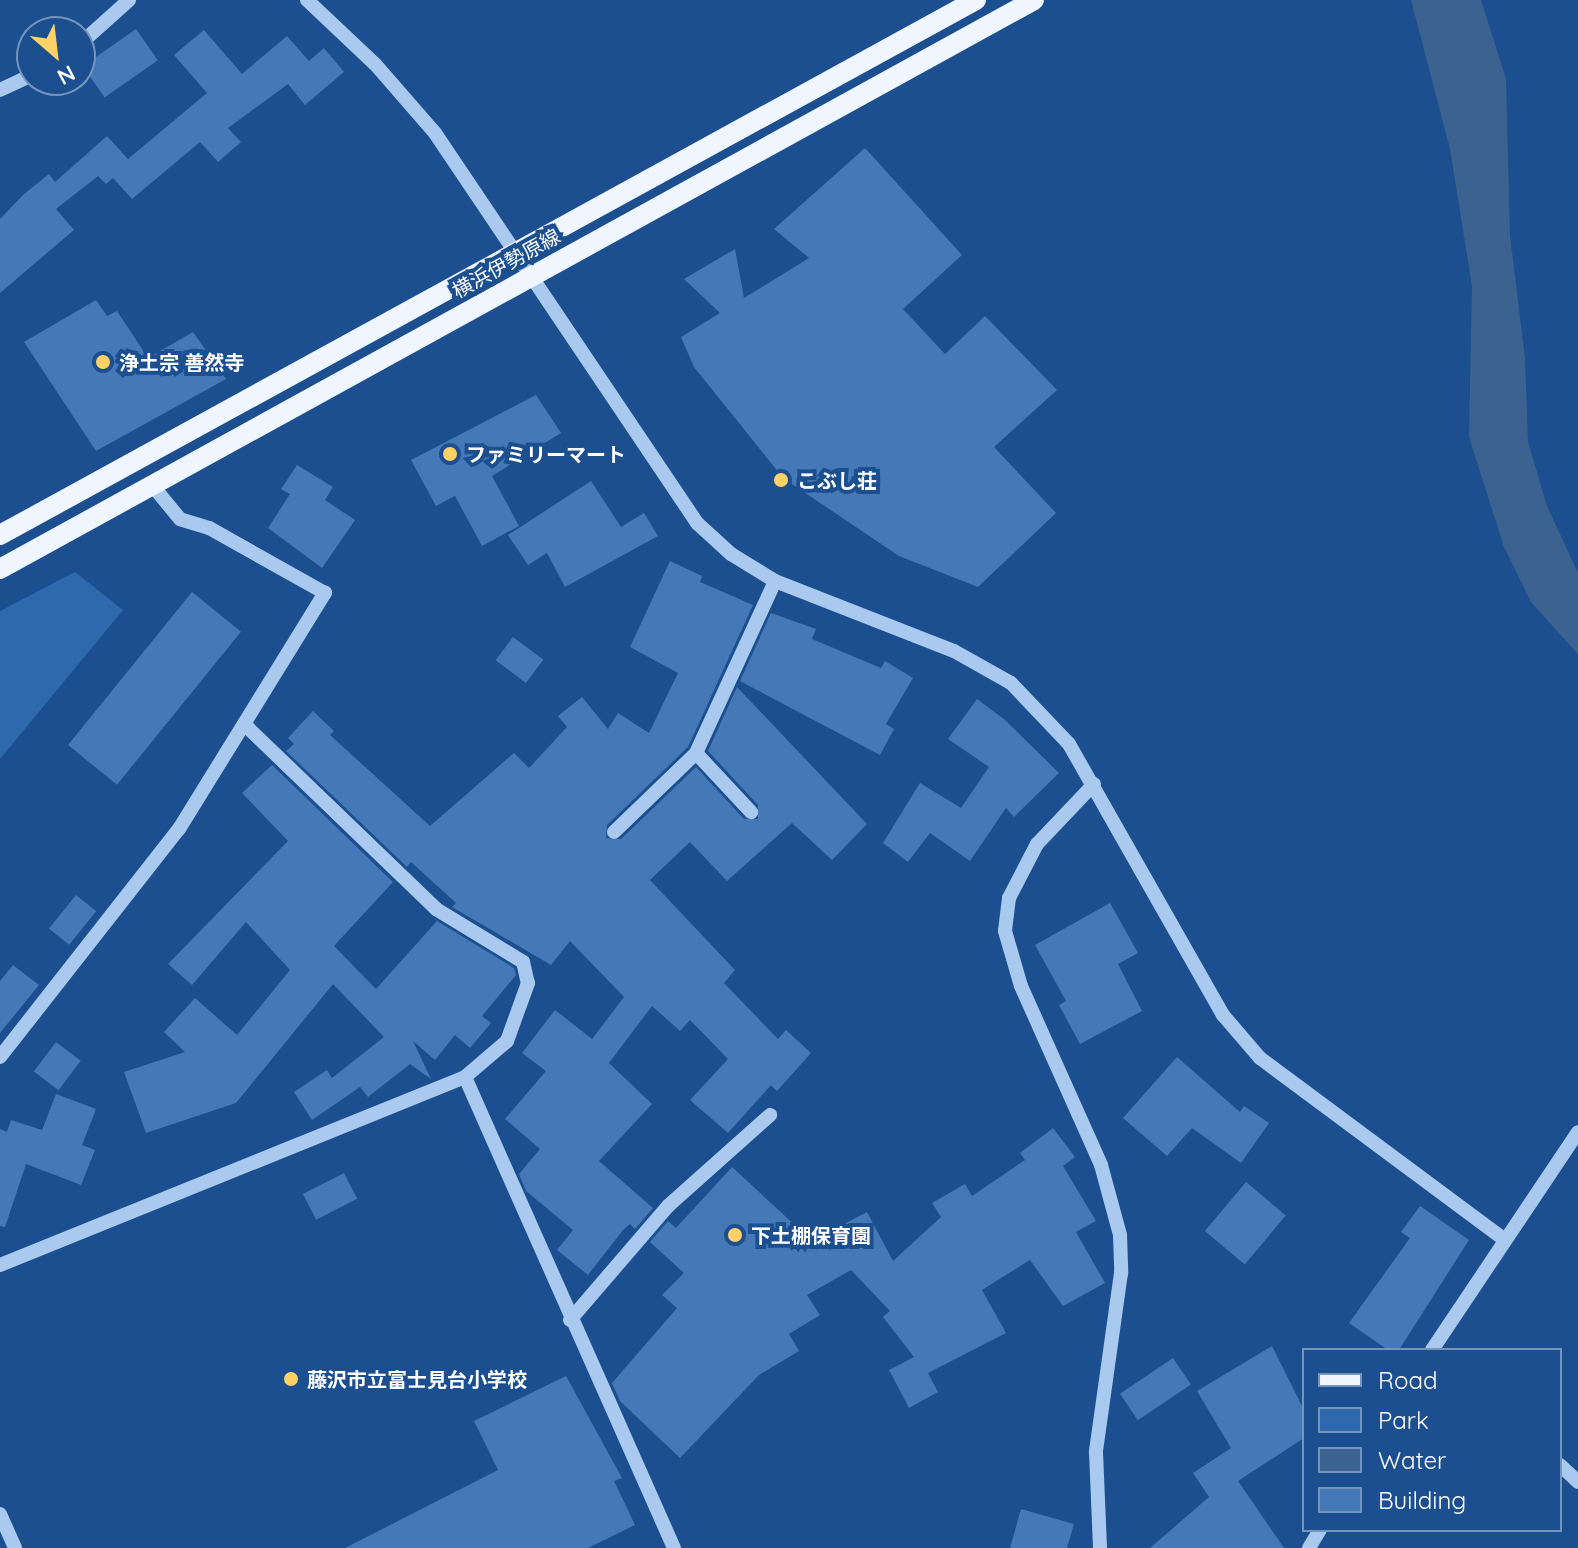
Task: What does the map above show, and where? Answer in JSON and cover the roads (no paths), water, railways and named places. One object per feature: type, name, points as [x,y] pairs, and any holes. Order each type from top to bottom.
[{"type":"main road","name":"横浜伊勢原線","points":[[0,535],[976,0]]},
{"type":"main road","name":"横浜伊勢原線","points":[[0,569],[1034,0]]},
{"type":"street","points":[[96,30],[129,0]]},
{"type":"street","points":[[307,0],[423,117],[688,511],[731,554],[775,581],[954,651],[1011,683],[1050,720],[1094,784],[1209,992],[1260,1058],[1505,1240]]},
{"type":"street","points":[[0,1057],[179,829],[325,593],[209,528],[180,519],[152,485]]},
{"type":"street","points":[[614,832],[696,753],[775,581]]},
{"type":"street","points":[[0,1265],[465,1077],[507,1041],[528,983],[523,962],[436,909],[244,724]]},
{"type":"street","points":[[696,753],[751,812]]},
{"type":"street","points":[[1094,784],[1037,844],[1009,898],[1005,931],[1021,986],[1101,1165],[1120,1235],[1121,1273],[1096,1452],[1100,1548]]},
{"type":"street","points":[[465,1077],[570,1320],[674,1548]]},
{"type":"street","points":[[570,1320],[668,1206],[770,1115]]},
{"type":"street","points":[[1437,1348],[1578,1132]]},
{"type":"street","points":[[1562,1467],[1578,1482]]},
{"type":"street","points":[[0,1514],[15,1548]]},
{"type":"water","points":[[1411,0],[1481,0],[1506,79],[1510,236],[1525,358],[1528,442],[1547,506],[1578,573],[1578,654],[1531,602],[1504,547],[1469,437],[1472,286],[1450,149]]},
{"type":"place","name":"浄土宗 善然寺","points":[[103,362]]},
{"type":"place","name":"ファミリーマート","points":[[450,454]]},
{"type":"place","name":"こぶし荘","points":[[781,480]]},
{"type":"place","name":"下土棚保育園","points":[[735,1235]]},
{"type":"place","name":"藤沢市立富士見台小学校","points":[[291,1379]]}]
